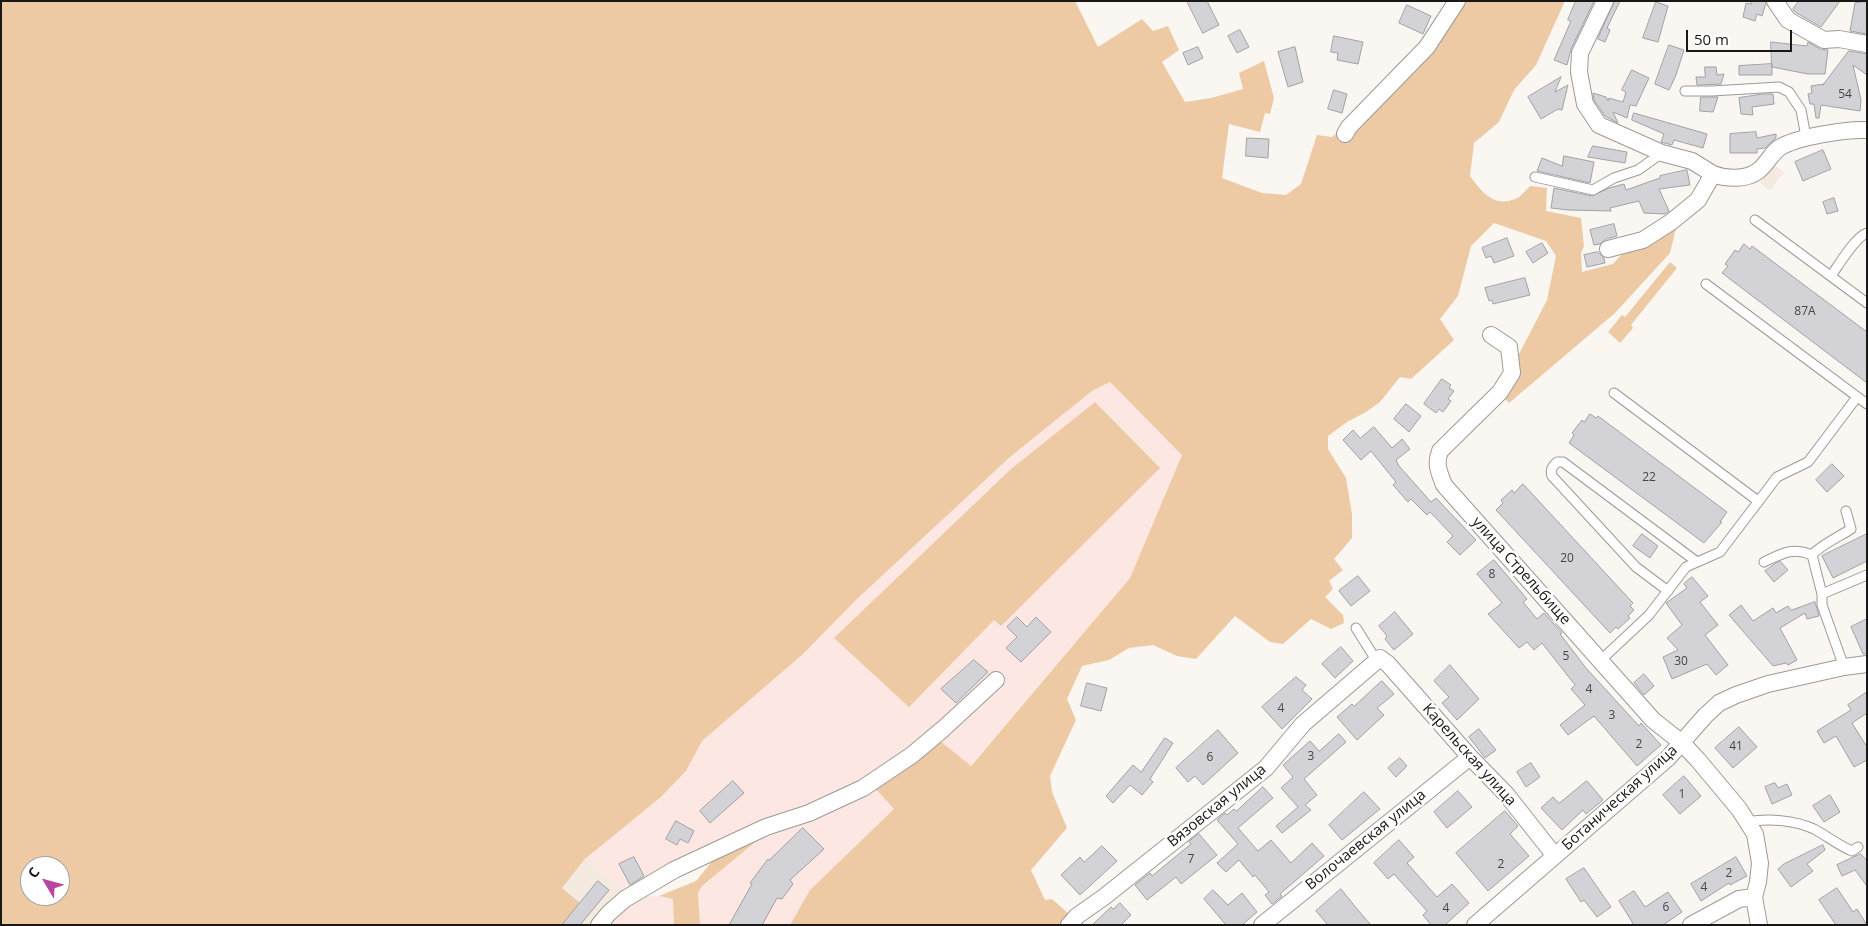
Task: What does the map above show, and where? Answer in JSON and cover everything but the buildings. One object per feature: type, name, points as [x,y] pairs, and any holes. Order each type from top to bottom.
[{"type":"street","points":[[1345,134],[1349,127],[1427,47],[1457,1]]},
{"type":"street","points":[[1605,1],[1580,53],[1579,72],[1585,104],[1599,125],[1662,153],[1692,161],[1713,174],[1724,178],[1748,176],[1758,171],[1780,148],[1806,137],[1867,130]]},
{"type":"street","points":[[1775,1],[1788,20],[1824,40],[1840,39],[1867,44]]},
{"type":"street","points":[[1608,249],[1643,240],[1671,222],[1698,200],[1713,174]]},
{"type":"street","name":"улица Стрельбище","points":[[1491,335],[1509,347],[1512,373],[1500,392],[1440,450],[1437,459],[1438,469],[1444,485],[1653,720],[1682,743],[1733,802],[1755,834],[1760,863],[1754,897]]},
{"type":"street","name":"Карельская улица","points":[[1380,658],[1388,664],[1470,757],[1506,794],[1554,856]]},
{"type":"street","name":"Вязовская улица","points":[[1069,925],[1077,916],[1104,897],[1266,768],[1303,724],[1380,658]]},
{"type":"street","name":"Ботаническая улица","points":[[1475,925],[1661,764],[1719,703],[1768,684],[1844,667],[1867,664]]},
{"type":"street","points":[[599,925],[625,899],[674,870],[766,827],[809,813],[863,788],[912,754],[943,729],[996,680]]},
{"type":"street","name":"Волочаевская улица","points":[[1262,925],[1470,757]]},
{"type":"street","points":[[1692,925],[1740,899],[1754,897],[1759,925]]},
{"type":"lane","points":[[1685,91],[1778,87],[1789,92],[1801,110],[1806,137]]},
{"type":"lane","points":[[1534,177],[1593,190],[1614,178],[1638,170],[1662,153]]},
{"type":"lane","points":[[1755,220],[1867,303]]},
{"type":"lane","points":[[1831,276],[1863,234],[1867,233]]},
{"type":"lane","points":[[1706,284],[1867,404]]},
{"type":"lane","points":[[1614,393],[1758,501]]},
{"type":"lane","points":[[1600,661],[1649,615],[1686,567],[1720,552],[1777,477],[1808,462],[1857,397]]},
{"type":"lane","points":[[1668,591],[1636,567],[1552,476],[1552,467],[1557,462],[1563,462],[1697,562]]},
{"type":"lane","points":[[1812,555],[1820,546],[1828,544],[1851,529],[1846,511]]},
{"type":"lane","points":[[1764,562],[1784,552],[1800,550],[1812,555]]},
{"type":"lane","points":[[1812,555],[1822,594],[1822,605],[1844,667]]},
{"type":"lane","points":[[1822,594],[1867,575]]},
{"type":"lane","points":[[1356,628],[1373,655],[1380,658]]},
{"type":"lane","points":[[1747,822],[1761,819],[1785,822],[1812,829],[1852,851],[1858,847]]},
{"type":"shaded area","points":[[1,1],[1075,1],[1098,47],[1142,19],[1153,31],[1168,26],[1179,50],[1162,62],[1185,102],[1211,98],[1243,89],[1239,73],[1264,61],[1274,98],[1270,114],[1265,113],[1260,132],[1229,124],[1222,178],[1262,193],[1286,195],[1301,184],[1317,135],[1332,137],[1340,131],[1464,1],[1565,1],[1536,65],[1514,90],[1499,122],[1474,143],[1470,176],[1494,200],[1507,201],[1517,198],[1530,186],[1547,188],[1546,211],[1581,218],[1584,246],[1581,253],[1582,272],[1613,264],[1641,233],[1681,221],[1675,232],[1670,253],[1615,313],[1509,403],[1495,388],[1518,356],[1547,300],[1556,256],[1546,241],[1494,223],[1471,246],[1458,296],[1440,319],[1454,340],[1411,379],[1400,377],[1380,402],[1328,436],[1328,449],[1346,478],[1352,514],[1352,538],[1334,559],[1343,570],[1329,581],[1333,589],[1325,597],[1343,615],[1344,623],[1331,629],[1311,619],[1283,644],[1270,642],[1235,616],[1196,659],[1177,656],[1153,645],[1129,648],[1109,660],[1082,666],[1067,699],[1076,720],[1050,776],[1052,792],[1067,828],[1031,870],[1045,900],[1052,899],[1070,915],[1060,925],[790,925],[810,890],[894,809],[874,787],[939,740],[971,766],[1130,578],[1182,455],[1110,382],[1092,391],[1010,457],[857,599],[802,655],[702,741],[686,771],[661,797],[585,859],[562,888],[580,903],[562,925],[1,925]]},
{"type":"shaded area","points":[[1774,165],[1784,172],[1770,191],[1760,183]]},
{"type":"shaded area","points":[[1670,262],[1677,268],[1631,325],[1633,328],[1620,343],[1608,332],[1622,315],[1625,317]]},
{"type":"shaded area","points":[[1110,382],[1183,455],[1130,578],[970,766],[871,778],[625,892],[585,859],[661,797],[686,771],[702,741],[802,655],[857,599],[1010,457],[1092,391]]},
{"type":"shaded area","points":[[1095,402],[1160,468],[1001,626],[994,620],[909,707],[834,638],[1011,469]]},
{"type":"shaded area","points":[[874,787],[895,809],[810,890],[790,925],[700,925],[698,893],[702,886],[766,833]]},
{"type":"shaded area","points":[[766,833],[702,886],[698,893],[700,925],[674,925],[673,899],[659,896],[696,881],[718,854]]},
{"type":"shaded area","points":[[585,859],[625,892],[594,925],[562,925],[580,903],[562,888]]},
{"type":"shaded area","points":[[659,896],[673,899],[674,925],[605,925],[611,917],[644,897]]}]
